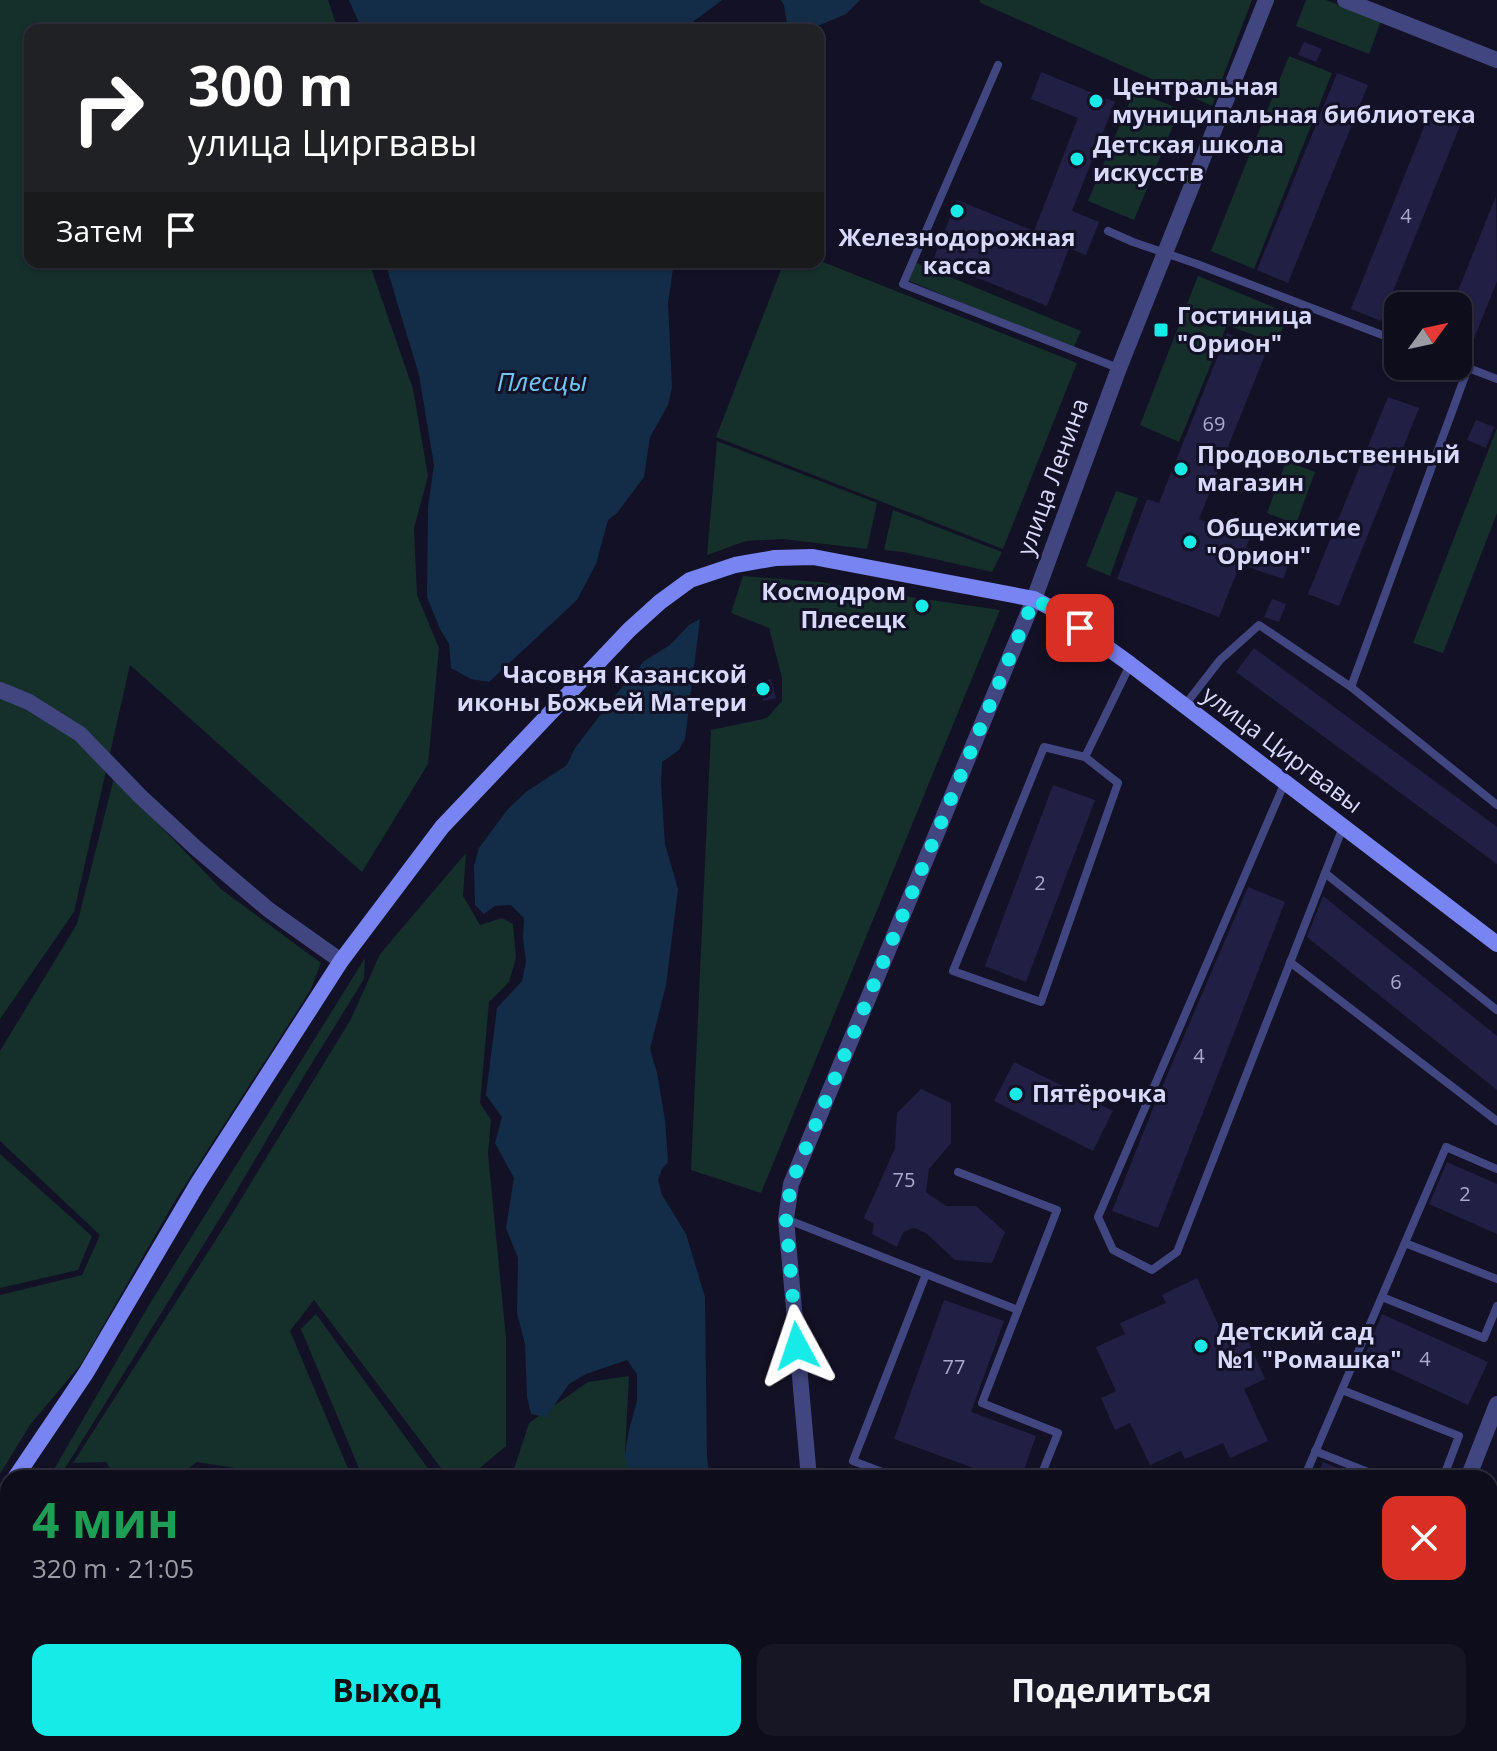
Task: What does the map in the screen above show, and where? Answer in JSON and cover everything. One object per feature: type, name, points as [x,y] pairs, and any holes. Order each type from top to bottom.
[{"type":"main road","points":[[20,1470],[86,1373],[198,1183],[341,961],[442,827],[629,630],[660,602],[690,580],[735,565],[775,558],[813,557],[1034,599]]},
{"type":"main road","name":"улица Циргвавы","points":[[1034,599],[1055,610],[1130,664],[1497,944]]},
{"type":"street","name":"улица Ленина","points":[[808,1470],[786,1219],[791,1184],[1034,599],[1119,368],[1266,0]]},
{"type":"street","points":[[1345,0],[1497,60]]},
{"type":"street","points":[[0,690],[29,702],[80,734],[197,849],[269,910],[341,961]]},
{"type":"street","points":[[1471,1470],[1497,1404]]},
{"type":"lane","points":[[998,65],[903,284],[1119,368]]},
{"type":"lane","points":[[1108,231],[1384,336]]},
{"type":"lane","points":[[1472,370],[1497,379]]},
{"type":"lane","points":[[1351,687],[1464,380]]},
{"type":"lane","points":[[1185,705],[1220,660],[1259,625],[1351,687],[1497,805]]},
{"type":"lane","points":[[1085,757],[1130,664]]},
{"type":"lane","points":[[1044,747],[1085,757],[1118,783],[1041,1002],[953,971],[1044,747]]},
{"type":"lane","points":[[1285,782],[1098,1217],[1113,1250],[1152,1270],[1177,1252],[1343,827]]},
{"type":"lane","points":[[1325,873],[1497,1010]]},
{"type":"lane","points":[[1290,962],[1497,1121]]},
{"type":"lane","points":[[1307,1470],[1446,1147],[1497,1169]]},
{"type":"lane","points":[[958,1172],[1057,1210],[982,1403],[1058,1433],[1043,1470]]},
{"type":"lane","points":[[786,1219],[1018,1310]]},
{"type":"lane","points":[[1405,1243],[1497,1279]]},
{"type":"lane","points":[[877,1470],[853,1461],[926,1274]]},
{"type":"lane","points":[[1382,1297],[1484,1338],[1497,1306]]},
{"type":"lane","points":[[1342,1390],[1459,1436],[1446,1470]]},
{"type":"lane","points":[[1315,1451],[1363,1470]]},
{"type":"green space","points":[[0,0],[328,0],[336,24],[24,24],[24,268],[371,268],[413,389],[428,476],[414,528],[417,595],[439,648],[428,764],[362,872],[130,665],[74,912],[0,1019]]},
{"type":"green space","points":[[980,0],[1252,0],[1212,106]]},
{"type":"green space","points":[[1306,0],[1326,0],[1381,21],[1369,54],[1296,26]]},
{"type":"green space","points":[[1289,56],[1332,73],[1254,269],[1211,251]]},
{"type":"green space","points":[[1134,91],[1180,109],[1134,220],[1088,201]]},
{"type":"green space","points":[[824,262],[1077,363],[1003,549],[716,437],[782,268],[824,268]]},
{"type":"green space","points":[[914,262],[1081,331],[1073,349],[907,280]]},
{"type":"green space","points":[[1198,276],[1290,314],[1275,343],[1227,325],[1179,442],[1140,425]]},
{"type":"green space","points":[[1497,428],[1497,513],[1443,653],[1413,643]]},
{"type":"green space","points":[[717,441],[877,503],[867,549],[783,539],[746,541],[707,555]]},
{"type":"green space","points":[[1286,461],[1315,472],[1296,524],[1267,513]]},
{"type":"green space","points":[[1116,491],[1138,498],[1110,576],[1086,566]]},
{"type":"green space","points":[[893,510],[1002,552],[992,572],[884,550]]},
{"type":"green space","points":[[743,576],[820,582],[1000,610],[761,1193],[691,1170],[711,730],[767,718],[782,701],[782,678],[769,628],[731,613]]},
{"type":"green space","points":[[114,778],[222,890],[321,963],[310,991],[176,1199],[81,1364],[30,1425],[0,1470],[0,1295],[82,1275],[100,1235],[0,1141],[0,1051],[77,924]]},
{"type":"green space","points":[[466,853],[463,896],[480,925],[502,918],[513,924],[516,958],[509,982],[489,1002],[480,1103],[491,1120],[488,1154],[506,1338],[506,1446],[478,1470],[441,1468],[314,1300],[290,1331],[349,1470],[248,1470],[197,1462],[186,1470],[111,1470],[106,1462],[73,1463],[224,1227],[351,1019],[380,954]]},
{"type":"green space","points":[[365,958],[364,979],[230,1202],[64,1470],[54,1470],[149,1305]]},
{"type":"green space","points":[[0,1154],[92,1236],[78,1270],[0,1288]]},
{"type":"green space","points":[[316,1314],[429,1470],[360,1470],[301,1329]]},
{"type":"green space","points":[[629,1376],[625,1454],[630,1470],[514,1470],[529,1423],[588,1382]]},
{"type":"water","points":[[349,0],[722,0],[690,24],[359,24]]},
{"type":"water","points":[[781,0],[860,0],[846,14],[822,24],[787,24]]},
{"type":"water","name":"Плесцы","points":[[387,268],[673,268],[668,303],[672,387],[668,405],[650,437],[644,477],[617,513],[608,520],[596,564],[577,600],[489,682],[471,679],[451,668],[449,644],[427,597],[428,507],[434,465],[419,375]]},
{"type":"water","points":[[700,619],[685,739],[679,750],[662,762],[665,844],[678,889],[666,985],[650,1049],[665,1120],[668,1162],[658,1180],[662,1195],[686,1234],[705,1297],[709,1470],[628,1470],[625,1454],[637,1401],[637,1374],[627,1360],[586,1374],[569,1384],[546,1417],[531,1414],[527,1397],[525,1344],[517,1313],[518,1258],[506,1228],[514,1178],[495,1143],[502,1117],[486,1095],[497,1008],[522,981],[526,962],[524,918],[511,905],[495,906],[484,914],[475,905],[474,866],[479,848],[508,809],[526,792],[567,765],[575,748],[644,661],[670,645],[689,625]]},
{"type":"building","points":[[1304,42],[1322,49],[1316,62],[1298,55]]},
{"type":"building","name":"Детская школа искусств","points":[[1041,72],[1115,102],[1072,211],[1099,222],[1086,255],[1069,248],[1047,306],[933,260],[957,200],[1034,231],[1078,118],[1031,99]]},
{"type":"building","points":[[1337,73],[1368,85],[1288,283],[1257,270]]},
{"type":"building","points":[[1430,112],[1461,123],[1393,292],[1384,292],[1381,321],[1351,309]]},
{"type":"building","points":[[1496,196],[1497,281],[1472,344],[1472,292],[1458,292]]},
{"type":"building","points":[[1227,333],[1267,350],[1199,519],[1250,538],[1246,547],[1289,563],[1283,579],[1240,564],[1219,617],[1117,579],[1147,499],[1159,503]]},
{"type":"building","points":[[1388,397],[1419,408],[1339,606],[1308,594]]},
{"type":"building","points":[[1476,420],[1494,427],[1486,448],[1467,440]]},
{"type":"building","points":[[1272,599],[1286,604],[1279,622],[1264,617]]},
{"type":"building","points":[[1254,648],[1497,827],[1497,864],[1236,672]]},
{"type":"building","points":[[771,679],[776,698],[763,701],[758,682]]},
{"type":"building","points":[[1053,785],[1095,800],[1026,982],[985,966]]},
{"type":"building","points":[[1248,887],[1285,902],[1158,1228],[1112,1211]]},
{"type":"building","points":[[1323,896],[1497,1036],[1497,1090],[1307,937]]},
{"type":"building","points":[[1014,1062],[1113,1111],[1093,1151],[994,1101]]},
{"type":"building","points":[[921,1089],[951,1103],[951,1143],[929,1169],[926,1192],[946,1206],[976,1206],[1005,1232],[992,1263],[955,1260],[926,1233],[914,1228],[903,1232],[897,1247],[872,1234],[874,1224],[864,1218],[895,1148],[897,1113]]},
{"type":"building","points":[[1447,1162],[1497,1184],[1497,1234],[1429,1204]]},
{"type":"building","points":[[1197,1278],[1222,1333],[1241,1324],[1265,1379],[1244,1389],[1268,1441],[1230,1458],[1223,1443],[1185,1459],[1181,1451],[1150,1465],[1130,1423],[1115,1430],[1101,1398],[1116,1391],[1096,1347],[1125,1334],[1120,1323],[1166,1303],[1162,1295]]},
{"type":"building","points":[[944,1300],[1004,1321],[971,1412],[1036,1436],[1024,1470],[979,1470],[894,1439]]},
{"type":"building","points":[[1382,1314],[1488,1362],[1468,1405],[1364,1357]]},
{"type":"building","points":[[1323,1462],[1343,1470],[1320,1470]]},
{"type":"place","name":"Центральная муниципальная библиотека","points":[[1096,101]]},
{"type":"place","name":"Детская школа искусств","points":[[1077,159]]},
{"type":"place","name":"Железнодорожная касса","points":[[957,211]]},
{"type":"place","name":"Гостиница \"Орион\"","points":[[1161,330]]},
{"type":"place","name":"Продовольственный магазин","points":[[1181,469]]},
{"type":"place","name":"Общежитие \"Орион\"","points":[[1190,542]]},
{"type":"place","name":"Космодром Плесецк","points":[[922,606]]},
{"type":"place","name":"Часовня Казанской иконы Божьей Матери","points":[[763,689]]},
{"type":"place","name":"Пятёрочка","points":[[1016,1094]]},
{"type":"place","name":"Детский сад №1 \"Ромашка\"","points":[[1201,1346]]},
{"type":"route","points":[[797,1346],[786,1219],[791,1184],[1034,599],[1080,628]]}]
